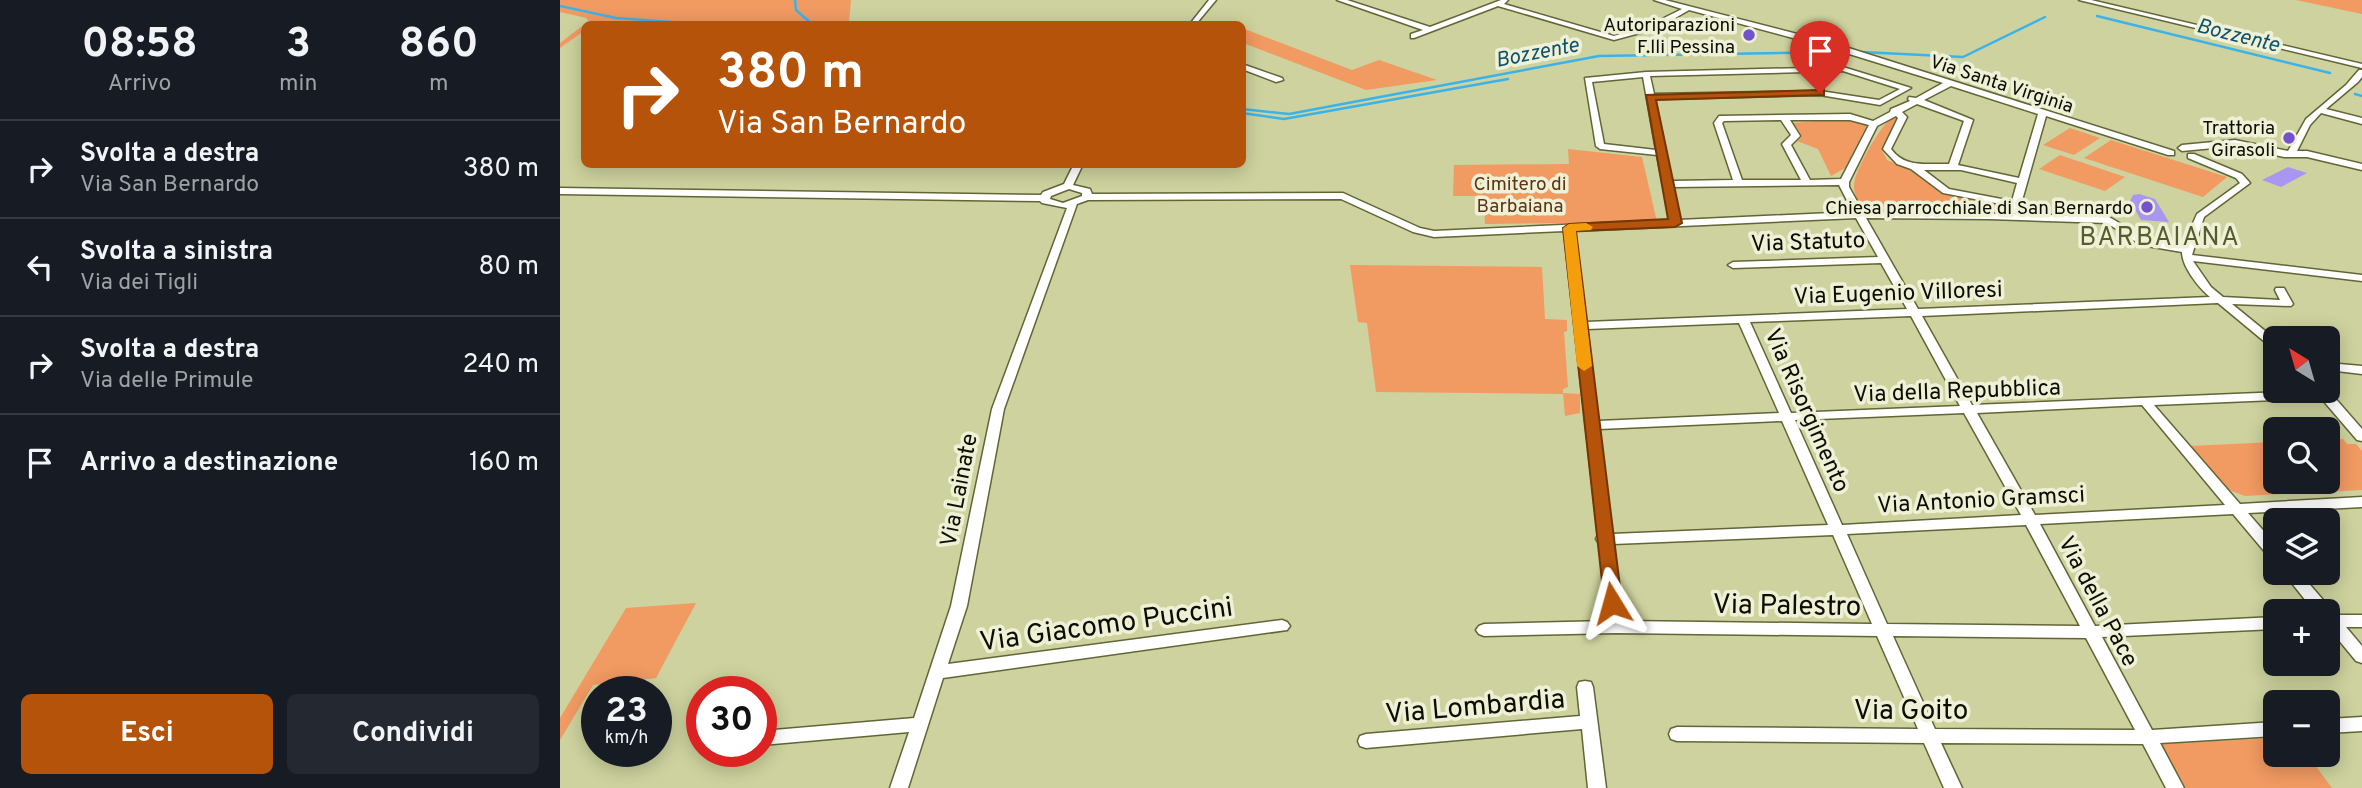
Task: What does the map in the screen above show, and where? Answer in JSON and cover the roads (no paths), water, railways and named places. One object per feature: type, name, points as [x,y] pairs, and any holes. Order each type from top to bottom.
[{"type":"street","points":[[1196,21],[1213,0]]},
{"type":"street","points":[[1340,0],[1431,30]]},
{"type":"street","points":[[1487,0],[1614,37],[1655,26],[1688,8]]},
{"type":"street","points":[[1414,36],[1508,0]]},
{"type":"street","name":"Via Santa Virginia","points":[[1657,0],[1850,52],[2144,145],[2182,152],[2235,174],[2245,183],[2200,216],[2187,253]]},
{"type":"street","points":[[2082,0],[2362,66]]},
{"type":"street","points":[[1246,67],[1279,79]]},
{"type":"street","points":[[1650,97],[1820,93],[1875,103],[1907,88],[1843,69],[1646,75],[1588,80],[1599,145],[1602,148],[1661,153]]},
{"type":"street","points":[[2292,151],[2306,126],[2351,88],[2362,72]]},
{"type":"street","points":[[1646,75],[1675,223]]},
{"type":"street","points":[[1667,184],[1844,182],[1874,124],[1948,84]]},
{"type":"street","points":[[1898,94],[1969,120],[1953,167]]},
{"type":"street","points":[[1894,111],[1903,117],[1887,149],[1896,160],[1914,167],[1946,191],[2014,204]]},
{"type":"street","points":[[2322,111],[2362,121]]},
{"type":"street","points":[[2015,217],[2014,204],[2042,114]]},
{"type":"street","points":[[1738,182],[1718,123],[1723,118],[1850,117],[1874,124]]},
{"type":"street","points":[[1785,119],[1796,136],[1786,144],[1806,181]]},
{"type":"street","points":[[2182,152],[2235,144],[2292,151],[2362,167]]},
{"type":"street","points":[[1914,167],[1953,167],[2021,181]]},
{"type":"street","points":[[1068,186],[1077,168]]},
{"type":"street","name":"Via della Pace","points":[[1844,182],[1859,215],[2030,519],[2145,737],[2175,788]]},
{"type":"street","points":[[560,191],[1044,198],[1052,190],[1068,186],[1087,191],[1080,201]]},
{"type":"street","points":[[1044,198],[1049,204],[1080,201],[1343,196],[1425,233],[1859,215],[2114,221],[2152,246],[2362,278]]},
{"type":"street","name":"Via Lainate","points":[[899,788],[959,606],[998,409],[1080,201]]},
{"type":"street","points":[[1569,228],[1603,539],[1616,627]]},
{"type":"street","points":[[2187,253],[2196,276],[2218,300],[2263,336]]},
{"type":"street","name":"Via Statuto","points":[[1733,265],[1884,260]]},
{"type":"street","name":"Via Eugenio Villoresi","points":[[1580,326],[2218,300],[2287,304],[2280,290]]},
{"type":"street","name":"Via Risorgimento","points":[[1743,319],[1953,788]]},
{"type":"street","points":[[2340,369],[2362,370]]},
{"type":"street","name":"Via della Repubblica","points":[[1591,425],[2147,404],[2263,396]]},
{"type":"street","points":[[2332,403],[2362,436]]},
{"type":"street","points":[[2147,404],[2263,540]]},
{"type":"street","name":"Via Antonio Gramsci","points":[[1603,539],[1837,530],[2362,502]]},
{"type":"street","points":[[2301,585],[2312,599]]},
{"type":"street","points":[[2340,618],[2362,621]]},
{"type":"street","points":[[2089,632],[2263,624]]},
{"type":"street","name":"Via Giacomo Puccini","points":[[937,672],[1282,626]]},
{"type":"street","name":"Via Palestro","points":[[1484,630],[1616,627],[1885,632],[2089,632]]},
{"type":"street","points":[[2340,632],[2362,657]]},
{"type":"street","points":[[1585,687],[1597,788]]},
{"type":"street","name":"Via Lombardia","points":[[1366,741],[1589,722]]},
{"type":"street","points":[[777,737],[920,724]]},
{"type":"street","points":[[2340,725],[2362,724]]},
{"type":"street","name":"Via Goito","points":[[1677,734],[2145,737],[2263,730]]},
{"type":"waterway","points":[[795,0],[796,10],[809,21]]},
{"type":"waterway","name":"Bozzente","points":[[560,6],[616,18],[658,21]]},
{"type":"waterway","name":"Bozzente","points":[[2097,16],[2330,73]]},
{"type":"waterway","name":"Bozzente","points":[[1862,52],[1963,57],[2045,17]]},
{"type":"waterway","name":"Bozzente","points":[[1246,109],[1289,114],[1599,56],[1840,52]]},
{"type":"waterway","name":"Bozzente","points":[[1246,114],[1284,119],[1508,79]]},
{"type":"waterway","name":"Bozzente","points":[[2355,94],[2362,96]]},
{"type":"place","name":"Autoriparazioni F.lli Pessina","points":[[1749,35]]},
{"type":"place","name":"Trattoria Girasoli","points":[[2289,138]]},
{"type":"place","name":"Chiesa parrocchiale di San Bernardo","points":[[2147,207]]},
{"type":"district","name":"BARBAIANA","points":[[2160,236]]},
{"type":"park label","name":"Cimitero di Barbaiana","points":[[1520,194]]}]
